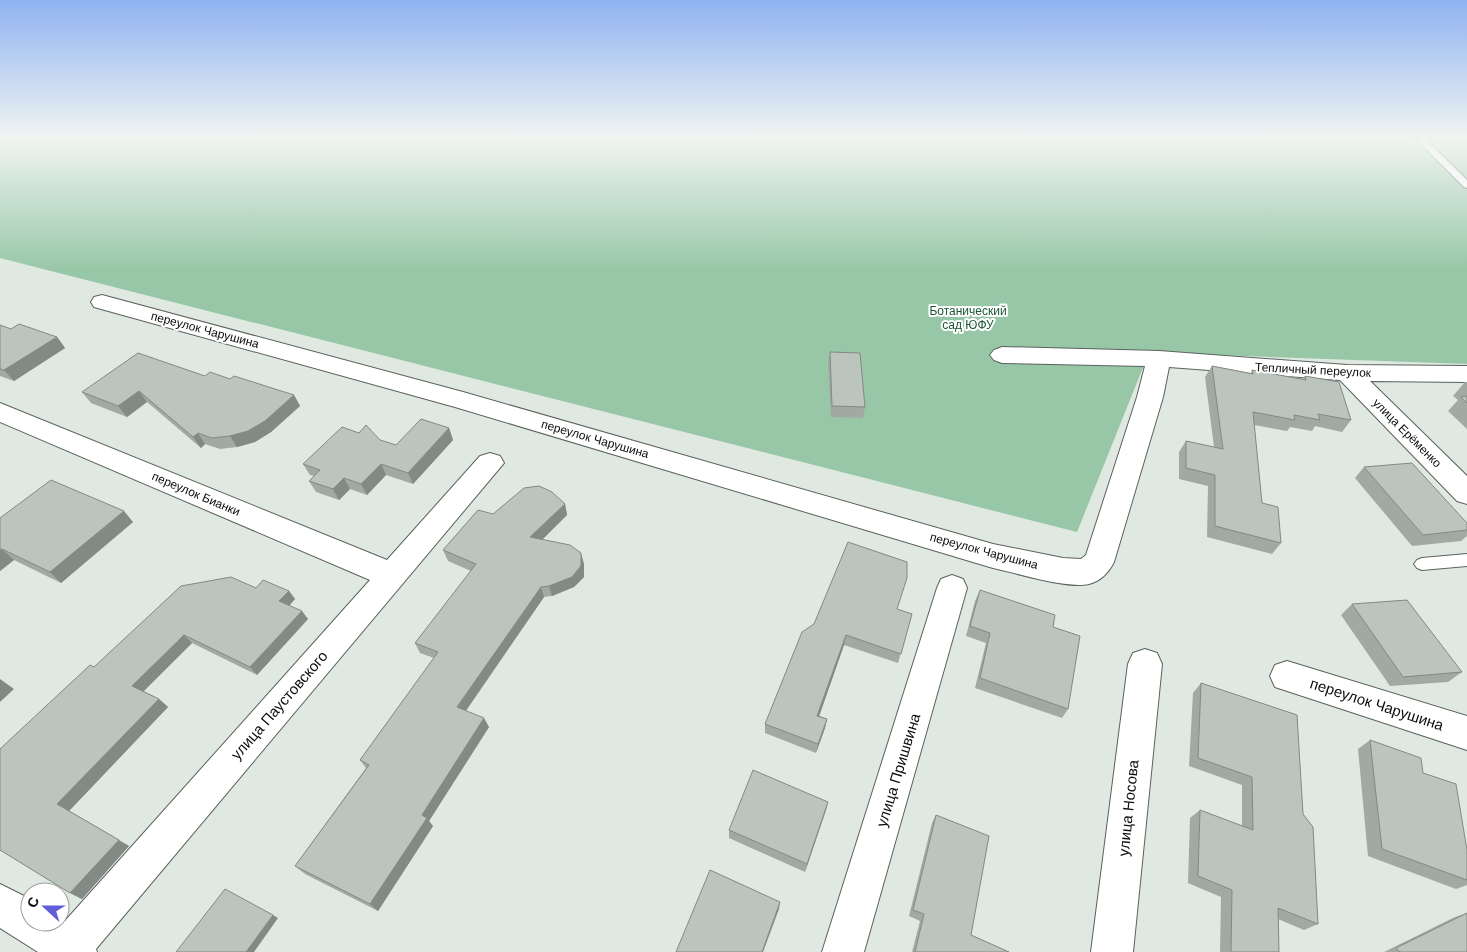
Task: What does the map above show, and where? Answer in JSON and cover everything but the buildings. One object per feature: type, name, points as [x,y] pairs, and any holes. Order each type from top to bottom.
[{"type":"street","name":"переулок Чарушина","points":[[102,302],[463,401],[993,556],[1063,570],[1087,572],[1099,562],[1150,397],[1159,359]]},
{"type":"street","name":"Тепличный переулок","points":[[1002,355],[1159,359],[1347,373],[1467,374]]},
{"type":"street","name":"улица Ерёменко","points":[[1347,373],[1467,493]]},
{"type":"street","name":"переулок Бианки","points":[[0,412],[392,576]]},
{"type":"street","name":"улица Паустовского","points":[[73,950],[490,463]]},
{"type":"street","name":"улица Пришвина","points":[[843,952],[952,588]]},
{"type":"street","name":"улица Носова","points":[[1112,952],[1144,664]]},
{"type":"street","name":"переулок Чарушина","points":[[1287,676],[1467,733]]},
{"type":"street","points":[[0,904],[73,950]]},
{"type":"lane","points":[[1422,564],[1467,560]]},
{"type":"green space","name":"Ботанический сад ЮФУ","points":[[0,181],[1467,181],[1467,364],[1161,353],[1144,365],[1077,532],[0,258]]}]
